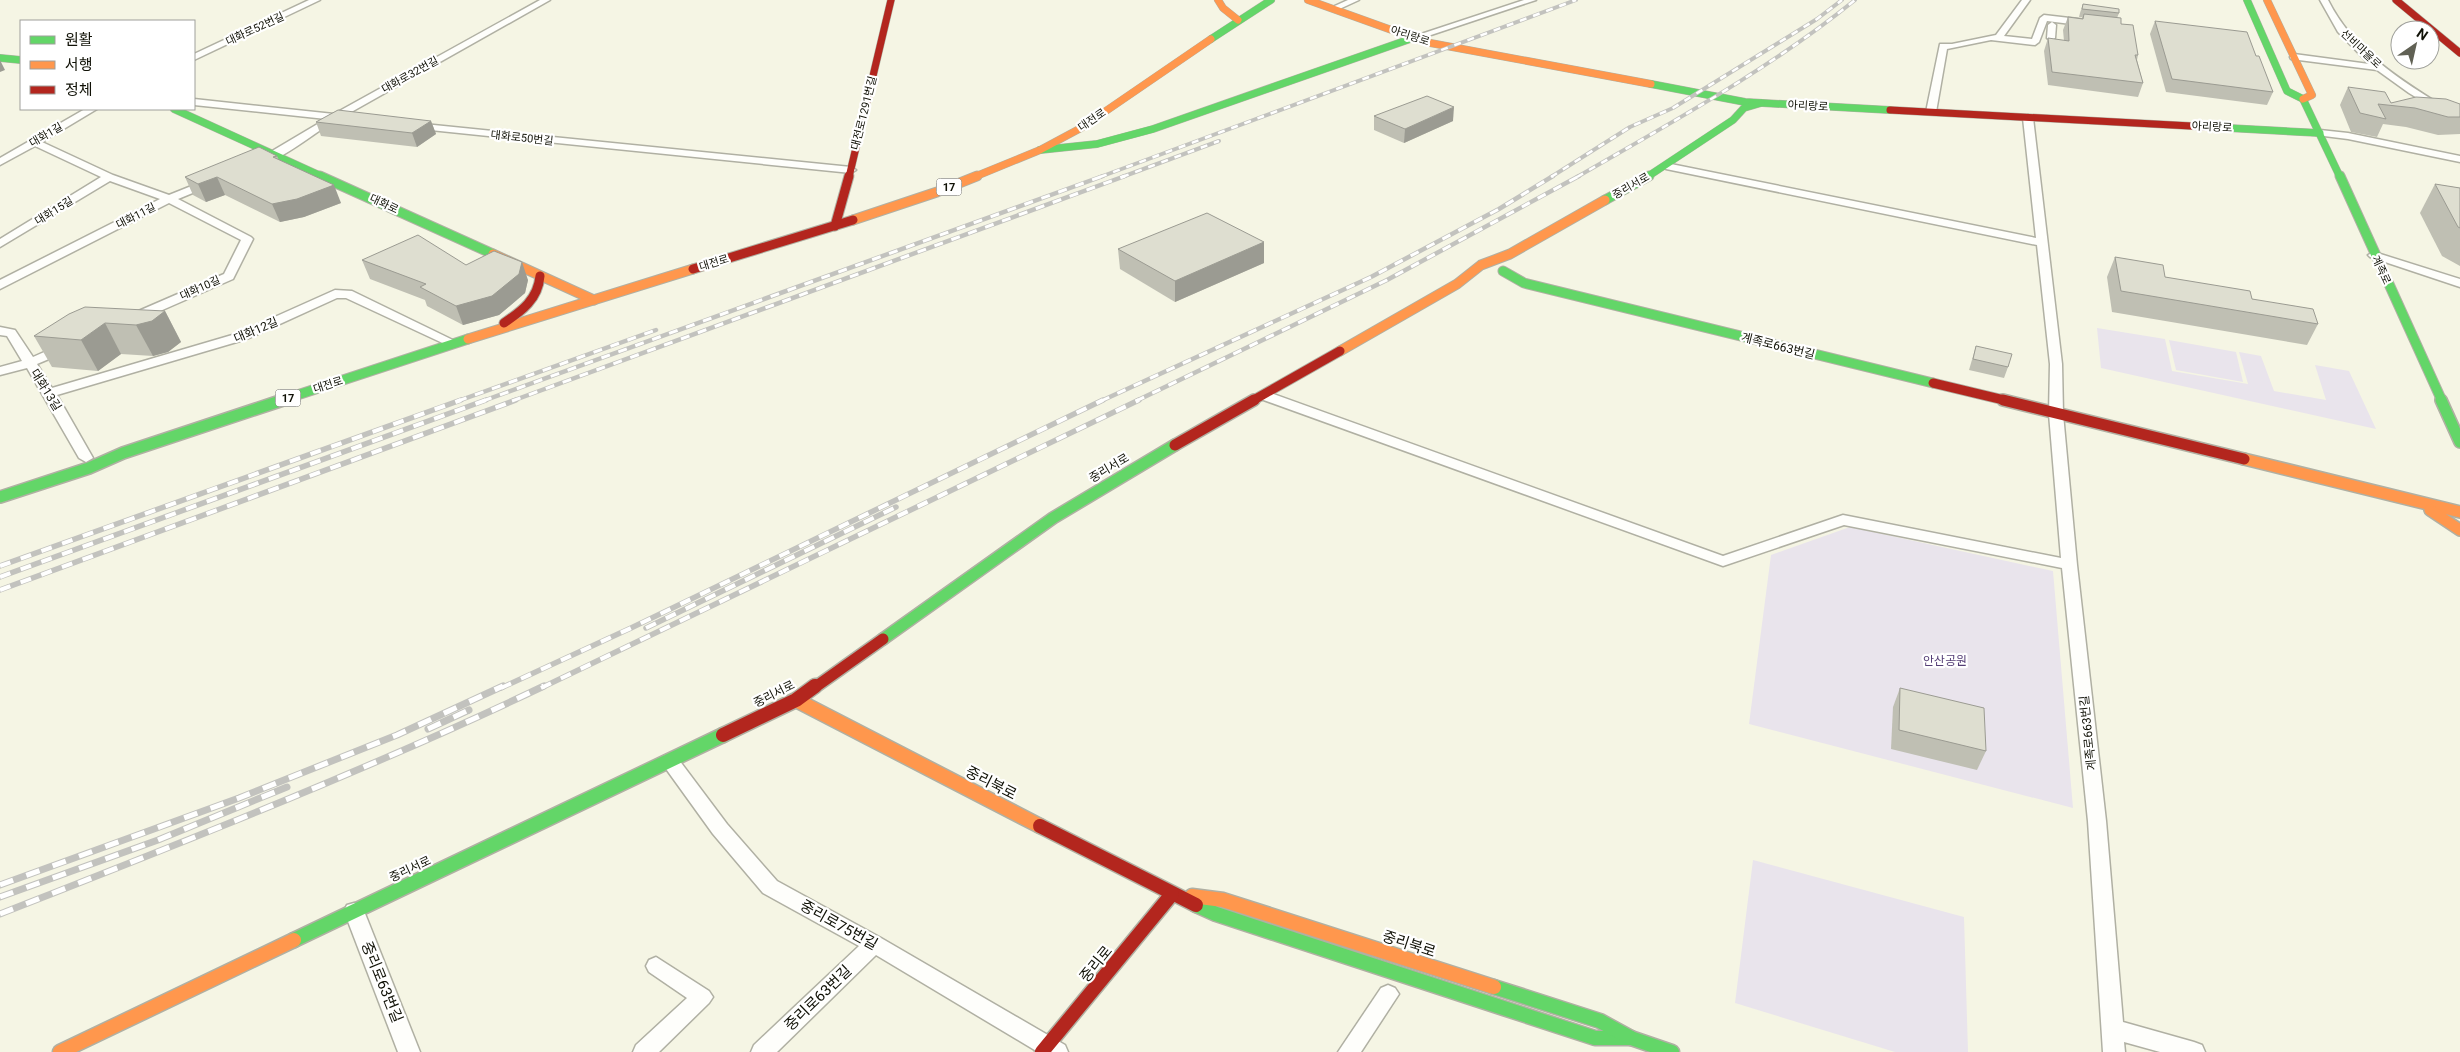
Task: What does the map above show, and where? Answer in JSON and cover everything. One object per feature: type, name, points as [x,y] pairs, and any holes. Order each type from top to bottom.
[{"type":"main road","name":"대전로1291번길","points":[[835,226],[851,170],[891,0]]},
{"type":"main road","points":[[1218,0],[1223,8],[1238,20]]},
{"type":"main road","name":"대전로","points":[[0,497],[88,468],[123,453],[453,343],[835,226],[937,192],[1040,150],[1081,128],[1260,4],[1271,0]]},
{"type":"main road","name":"아리랑로","points":[[1308,0],[1434,44],[1730,99],[1761,103],[2320,134]]},
{"type":"main road","name":"계족로","points":[[2247,0],[2287,91],[2303,99],[2320,134],[2460,442]]},
{"type":"main road","points":[[2267,0],[2312,94],[2303,99]]},
{"type":"main road","points":[[2396,0],[2460,53]]},
{"type":"main road","points":[[2410,0],[2460,42]]},
{"type":"main road","points":[[1040,150],[1113,141],[1147,131],[1224,106],[1363,53],[1413,38]]},
{"type":"main road","points":[[0,58],[20,60]]},
{"type":"main road","points":[[1730,99],[1744,108]]},
{"type":"main road","name":"중리서로","points":[[60,1052],[796,700],[1053,518],[1263,395],[1489,272],[1666,166],[1732,120],[1744,108],[1761,103]]},
{"type":"main road","name":"대화로","points":[[176,110],[594,300]]},
{"type":"main road","points":[[1489,272],[1507,264],[1519,281]]},
{"type":"main road","name":"계족로663번길","points":[[1489,272],[2056,414],[2460,512]]},
{"type":"main road","points":[[495,330],[537,295],[542,284],[540,276]]},
{"type":"main road","name":"대전로","points":[[0,486],[86,458],[123,453]]},
{"type":"main road","points":[[2419,503],[2460,530]]},
{"type":"main road","name":"중리북로","points":[[796,700],[1172,894],[1216,914],[1595,1038],[1672,1052]]},
{"type":"main road","name":"중리북로","points":[[1172,894],[1223,900],[1600,1021],[1628,1045]]},
{"type":"main road","name":"중리로","points":[[1049,1050],[1172,894]]},
{"type":"street","name":"대화로52번길","points":[[195,57],[316,0]]},
{"type":"street","name":"대화로32번길","points":[[276,154],[335,117],[546,0]]},
{"type":"street","points":[[1332,9],[1354,0]]},
{"type":"street","points":[[1413,38],[1532,0]]},
{"type":"street","points":[[1998,38],[2026,0]]},
{"type":"street","name":"선비마을로","points":[[2324,0],[2340,29],[2381,68],[2402,85],[2460,121]]},
{"type":"street","points":[[1931,112],[1943,46],[1952,47],[1978,38],[2034,42],[2044,18],[2099,24]]},
{"type":"street","points":[[2051,38],[2052,25]]},
{"type":"street","points":[[2294,57],[2381,68]]},
{"type":"street","points":[[195,102],[354,119]]},
{"type":"street","name":"대화1길","points":[[0,162],[90,110]]},
{"type":"street","name":"계족로663번길","points":[[2028,118],[2056,364],[2056,414],[2069,566],[2098,821],[2114,1052]]},
{"type":"street","name":"대화로50번길","points":[[402,125],[851,170]]},
{"type":"street","points":[[2320,134],[2348,136],[2460,159]]},
{"type":"street","name":"대화10길","points":[[34,142],[109,177],[169,199],[247,239],[229,276],[120,323]]},
{"type":"street","points":[[250,165],[276,154]]},
{"type":"street","points":[[1666,166],[2043,243]]},
{"type":"street","name":"대화11길","points":[[0,286],[169,199],[223,176]]},
{"type":"street","name":"대화15길","points":[[0,244],[109,177]]},
{"type":"street","points":[[2374,255],[2460,283]]},
{"type":"street","name":"대화12길","points":[[50,393],[243,336],[335,294],[348,294],[453,343]]},
{"type":"street","name":"대화13길","points":[[0,331],[11,333],[50,393],[86,458]]},
{"type":"street","points":[[0,372],[30,363],[75,343]]},
{"type":"street","points":[[1263,395],[1723,561],[1843,520],[2069,566]]},
{"type":"street","name":"중리로75번길","points":[[670,761],[720,829],[770,887],[874,944],[1049,1050]]},
{"type":"street","name":"중리로63번길","points":[[354,911],[409,1052]]},
{"type":"street","name":"중리로63번길","points":[[762,1052],[874,944]]},
{"type":"street","points":[[644,1052],[702,996],[656,966]]},
{"type":"street","points":[[1350,1052],[1388,994]]},
{"type":"street","points":[[2112,1029],[2194,1052]]},
{"type":"green space","points":[[2097,328],[2165,339],[2172,371],[2248,384],[2239,352],[2261,356],[2274,391],[2326,400],[2315,365],[2349,371],[2376,429],[2101,368]]},
{"type":"green space","points":[[2169,340],[2236,352],[2243,382],[2176,370]]},
{"type":"green space","name":"안산공원","points":[[1850,527],[2053,571],[2073,808],[1749,724],[1771,555]]},
{"type":"green space","points":[[1753,860],[1964,917],[1968,1052],[1895,1052],[1735,1003]]},
{"type":"building","points":[[2083,4],[2119,9],[2119,13],[2082,9]]},
{"type":"building","points":[[2084,14],[2121,18],[2121,24],[2133,25],[2138,55],[2135,55],[2143,83],[2052,72],[2048,38],[2069,41],[2068,17],[2083,19]]},
{"type":"building","points":[[2155,21],[2247,32],[2273,92],[2172,79]]},
{"type":"building","points":[[2348,87],[2385,92],[2391,103],[2416,97],[2446,99],[2460,104],[2460,117],[2448,117],[2415,108],[2378,104],[2386,119],[2360,113]]},
{"type":"building","points":[[1427,96],[1454,107],[1405,129],[1374,116]]},
{"type":"building","points":[[338,110],[431,121],[412,133],[316,122]]},
{"type":"building","points":[[259,147],[277,156],[273,157],[334,185],[297,199],[272,204],[217,177],[198,184],[185,177]]},
{"type":"building","points":[[2435,184],[2460,188],[2460,228],[2458,227]]},
{"type":"building","points":[[1207,213],[1264,242],[1175,281],[1118,249]]},
{"type":"building","points":[[418,235],[466,265],[494,251],[522,262],[519,274],[492,296],[456,306],[420,287],[426,284],[362,260]]},
{"type":"building","points":[[2115,257],[2163,265],[2165,277],[2250,291],[2252,299],[2313,309],[2318,324],[2121,291]]},
{"type":"building","points":[[85,307],[165,311],[152,321],[136,325],[105,323],[81,340],[34,336],[69,314]]},
{"type":"building","points":[[1976,346],[2012,354],[2008,367],[1973,359]]},
{"type":"building","points":[[1900,688],[1984,708],[1986,751],[1899,730]]},
{"type":"railway","points":[[1100,177],[1576,0]]},
{"type":"railway","points":[[1551,177],[1630,127],[1673,108],[1817,19],[1842,0]]},
{"type":"railway","points":[[1577,177],[1755,72],[1823,25],[1855,0]]},
{"type":"railway","points":[[1122,177],[1219,141]]},
{"type":"railway","points":[[483,401],[1103,176]]},
{"type":"railway","points":[[512,401],[1125,176]]},
{"type":"railway","points":[[1101,401],[1371,277],[1499,209],[1553,176]]},
{"type":"railway","points":[[1136,401],[1387,280],[1579,176]]},
{"type":"railway","points":[[458,401],[656,330]]},
{"type":"railway","points":[[0,566],[461,400]]},
{"type":"railway","points":[[0,577],[486,400]]},
{"type":"railway","points":[[0,590],[516,400]]},
{"type":"railway","points":[[501,688],[631,628],[1103,400]]},
{"type":"railway","points":[[541,688],[1139,400]]},
{"type":"railway","points":[[646,628],[896,507]]},
{"type":"railway","points":[[0,885],[239,798],[397,735],[503,686]]},
{"type":"railway","points":[[0,914],[342,777],[544,686]]},
{"type":"railway","points":[[428,729],[469,710]]},
{"type":"railway","points":[[0,897],[158,840],[287,787]]},
{"type":"traffic: fast","points":[[1211,39],[1271,0]]},
{"type":"traffic: fast","points":[[2247,0],[2287,91],[2303,99],[2330,154],[2460,442]]},
{"type":"traffic: fast","points":[[1040,150],[1097,144],[1153,129],[1413,38]]},
{"type":"traffic: fast","points":[[0,58],[20,60]]},
{"type":"traffic: fast","points":[[1651,84],[1745,102],[1890,110]]},
{"type":"traffic: fast","points":[[1605,200],[1666,166],[1733,120],[1744,108],[1761,103]]},
{"type":"traffic: fast","points":[[176,110],[493,254]]},
{"type":"traffic: fast","points":[[2210,127],[2320,133]]},
{"type":"traffic: fast","points":[[1503,271],[1524,283],[1933,383]]},
{"type":"traffic: fast","points":[[0,497],[89,468],[123,453],[468,339]]},
{"type":"traffic: fast","points":[[883,639],[1053,518],[1175,445]]},
{"type":"traffic: fast","points":[[294,940],[723,735]]},
{"type":"traffic: fast","points":[[1196,905],[1216,914],[1595,1038],[1631,1038]]},
{"type":"traffic: fast","points":[[1494,987],[1600,1021],[1631,1038],[1672,1052]]},
{"type":"traffic: slow","points":[[1218,0],[1223,8],[1238,20]]},
{"type":"traffic: slow","points":[[1308,0],[1425,42],[1651,84]]},
{"type":"traffic: slow","points":[[2267,0],[2312,95],[2303,99]]},
{"type":"traffic: slow","points":[[853,220],[937,192],[1040,150],[1081,128],[1211,39]]},
{"type":"traffic: slow","points":[[1340,351],[1457,284],[1481,265],[1510,254],[1605,200]]},
{"type":"traffic: slow","points":[[493,254],[594,300]]},
{"type":"traffic: slow","points":[[468,339],[693,269]]},
{"type":"traffic: slow","points":[[2244,459],[2460,512]]},
{"type":"traffic: slow","points":[[2430,510],[2460,530]]},
{"type":"traffic: slow","points":[[796,700],[1040,826]]},
{"type":"traffic: slow","points":[[1192,896],[1223,900],[1494,987]]},
{"type":"traffic: slow","points":[[60,1052],[294,940]]},
{"type":"traffic: jam","points":[[835,226],[851,170],[891,0]]},
{"type":"traffic: jam","points":[[2396,0],[2460,53]]},
{"type":"traffic: jam","points":[[1890,110],[2210,127]]},
{"type":"traffic: jam","points":[[693,269],[853,220]]},
{"type":"traffic: jam","points":[[504,323],[534,298],[540,276]]},
{"type":"traffic: jam","points":[[1175,445],[1340,351]]},
{"type":"traffic: jam","points":[[1933,383],[2244,459]]},
{"type":"traffic: jam","points":[[723,735],[796,700],[883,639]]},
{"type":"traffic: jam","points":[[1040,826],[1196,905]]},
{"type":"traffic: jam","points":[[1042,1052],[1172,894]]}]
